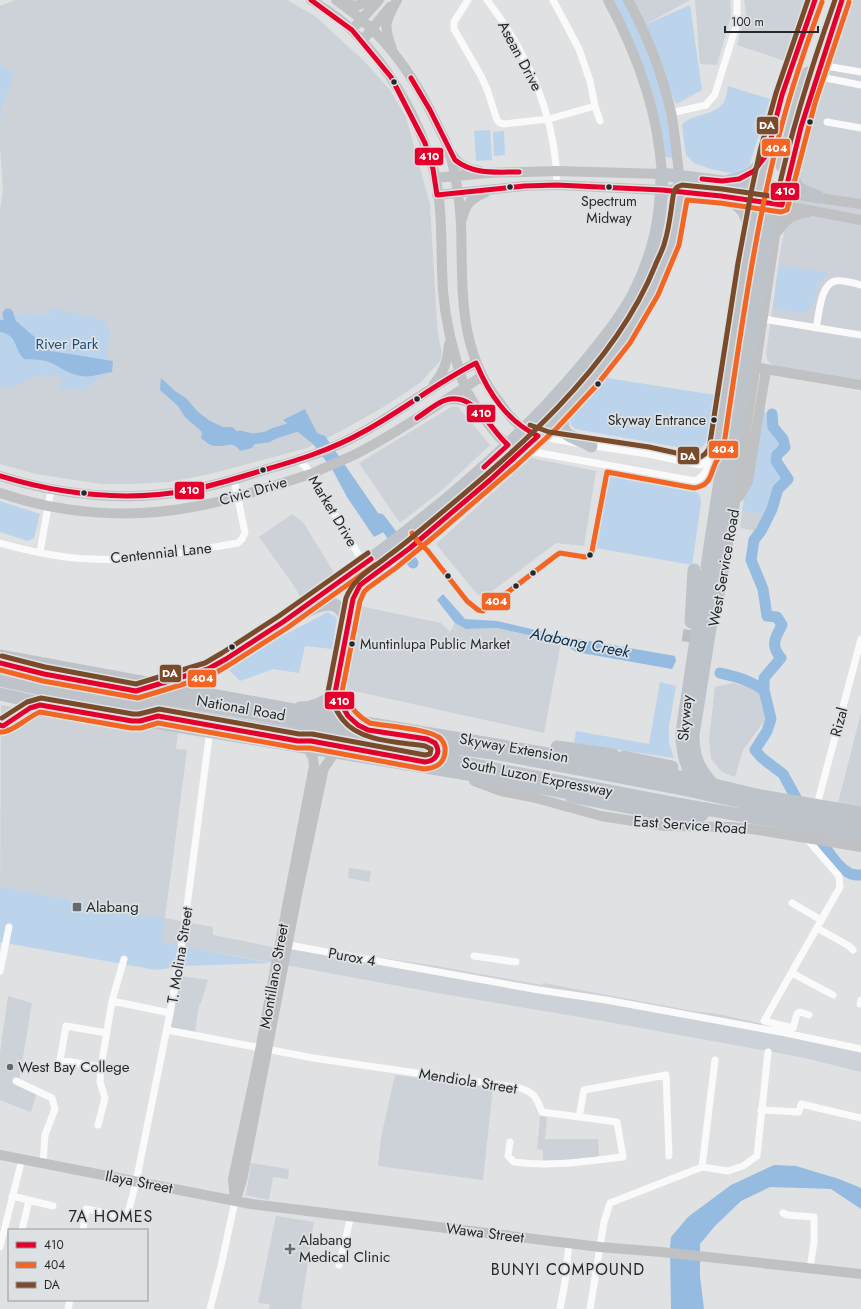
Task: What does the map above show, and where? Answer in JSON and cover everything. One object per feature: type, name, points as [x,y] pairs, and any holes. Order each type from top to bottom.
[{"type":"highway","points":[[722,182],[734,181],[748,176],[757,169],[767,154],[782,95],[815,0]]},
{"type":"highway","points":[[772,191],[790,98],[824,0]]},
{"type":"highway","points":[[772,191],[800,98],[834,0]]},
{"type":"highway","points":[[662,190],[721,196],[772,191],[791,165],[818,71],[842,0]]},
{"type":"highway","points":[[767,154],[772,191]]},
{"type":"highway","points":[[791,165],[792,178],[795,185],[800,189],[818,197]]},
{"type":"highway","points":[[136,691],[208,669],[248,646],[387,547],[468,481],[508,445],[570,380],[596,349],[617,322],[633,295],[650,258],[656,238],[660,219],[662,174],[722,182],[772,191]]},
{"type":"highway","points":[[330,723],[353,599],[360,585],[397,559],[523,450],[562,413],[609,358],[633,326],[668,257],[675,235],[678,217],[681,192],[679,176]]},
{"type":"highway","points":[[721,196],[734,202],[744,210],[751,234]]},
{"type":"highway","name":"Skyway","points":[[767,215],[750,286],[724,480],[707,570],[705,601],[687,733],[690,757],[701,777],[709,786],[721,795],[738,803],[861,824]]},
{"type":"highway","points":[[562,413],[562,426],[567,435],[591,446]]},
{"type":"highway","points":[[713,455],[724,480],[737,468],[747,422]]},
{"type":"highway","points":[[682,771],[675,741],[675,725],[689,636],[707,570]]},
{"type":"highway","points":[[707,570],[714,603],[693,735],[694,755],[697,764],[708,780],[717,789]]},
{"type":"highway","name":"Skyway","points":[[705,601],[682,732],[682,746],[685,758],[689,770],[696,781],[705,790],[719,800],[736,807],[774,816],[861,830]]},
{"type":"highway","points":[[283,622],[315,607],[333,604],[338,606],[344,613],[348,623]]},
{"type":"highway","name":"Skyway Extension","points":[[0,656],[348,720],[680,777],[761,796],[861,812]]},
{"type":"highway","points":[[0,663],[23,670]]},
{"type":"highway","name":"National Road","points":[[0,667],[427,739],[458,733],[618,756],[682,771],[742,802]]},
{"type":"highway","name":"South Luzon Expressway","points":[[0,667],[24,673],[139,694],[428,744],[499,754],[792,811],[816,810],[861,824]]},
{"type":"highway","points":[[208,669],[188,689],[287,708],[308,708],[326,702],[335,693]]},
{"type":"highway","points":[[23,692],[21,684],[22,680],[29,676],[44,674]]},
{"type":"highway","name":"South Luzon Expressway","points":[[0,680],[64,694],[238,725],[433,757],[736,815],[806,834],[826,830],[861,836]]},
{"type":"highway","points":[[166,696],[196,681]]},
{"type":"highway","name":"National Road","points":[[0,691],[23,692],[298,741],[323,764],[502,783],[670,815],[736,815]]},
{"type":"highway","points":[[335,693],[348,716],[358,725],[368,730]]},
{"type":"highway","points":[[0,694],[49,705],[476,776],[861,843]]},
{"type":"highway","points":[[458,733],[475,750],[479,761],[474,781]]},
{"type":"highway","points":[[298,741],[312,741],[425,762],[431,761],[437,756],[438,750],[436,744],[427,739]]},
{"type":"main road","points":[[312,0],[352,30],[391,77],[425,143],[435,178],[438,195],[441,224],[444,304],[449,349],[445,366],[436,382],[430,389]]},
{"type":"main road","points":[[337,1],[356,6],[371,0]]},
{"type":"main road","points":[[352,30],[379,0]]},
{"type":"main road","points":[[362,41],[396,0]]},
{"type":"main road","points":[[396,0],[388,16],[386,27],[386,34],[396,56]]},
{"type":"main road","points":[[435,178],[488,173],[557,170],[662,174],[655,118],[648,92],[624,32],[608,0]]},
{"type":"main road","points":[[628,0],[641,24],[657,64],[671,113],[679,176]]},
{"type":"main road","points":[[337,1],[362,19],[396,56],[430,110],[455,160],[462,166],[488,173]]},
{"type":"main road","points":[[448,148],[455,176],[461,222],[462,301],[467,329],[476,363],[481,377],[504,409],[524,429],[538,436]]},
{"type":"main road","points":[[438,195],[524,186],[557,185],[662,190]]},
{"type":"main road","points":[[461,222],[465,207],[469,202],[489,190]]},
{"type":"main road","points":[[772,191],[861,204]]},
{"type":"main road","points":[[772,191],[812,212]]},
{"type":"main road","points":[[713,455],[751,234],[772,191]]},
{"type":"main road","name":"West Service Road","points":[[772,191],[775,236],[735,503],[702,699],[697,733],[697,745],[702,763],[711,776],[725,784],[749,792],[805,802],[816,810],[861,812]]},
{"type":"main road","points":[[775,236],[784,223],[799,213],[812,212],[861,220]]},
{"type":"main road","points":[[448,332],[465,387],[478,410],[497,435],[508,445],[523,450]]},
{"type":"main road","name":"Civic Drive","points":[[0,476],[51,490],[105,495],[154,494],[190,490],[310,457],[346,441],[394,413],[459,371],[476,363]]},
{"type":"main road","points":[[755,368],[861,385]]},
{"type":"main road","points":[[735,503],[748,481],[766,369]]},
{"type":"main road","name":"Civic Drive","points":[[0,493],[19,500],[49,507],[101,512],[154,512],[193,507],[238,496],[311,474],[356,454],[402,428],[481,377]]},
{"type":"main road","points":[[444,400],[460,399],[478,410]]},
{"type":"main road","name":"Montillano Street","points":[[235,1201],[233,1178],[264,1049],[323,764],[313,758],[310,752]]},
{"type":"main road","name":"East Service Road","points":[[474,781],[501,791],[536,798],[601,816],[665,826],[731,827],[806,834],[861,847]]},
{"type":"main road","name":"Ilaya Street","points":[[0,1155],[235,1201]]},
{"type":"main road","name":"Wawa Street","points":[[235,1201],[600,1248],[666,1253],[861,1274]]},
{"type":"street","points":[[468,0],[454,22],[454,29],[481,76],[497,120],[500,123],[504,124],[549,119],[596,106]]},
{"type":"street","name":"Asean Drive","points":[[488,0],[527,62],[542,97],[549,119],[557,170],[557,185]]},
{"type":"street","points":[[554,0],[579,49],[590,81],[600,121]]},
{"type":"street","points":[[671,113],[706,105],[715,94],[737,23],[737,0]]},
{"type":"street","points":[[818,71],[861,72]]},
{"type":"street","points":[[818,71],[861,85]]},
{"type":"street","points":[[827,122],[861,128]]},
{"type":"street","points":[[816,328],[824,290],[828,285],[834,281],[861,285]]},
{"type":"street","points":[[763,319],[861,336]]},
{"type":"street","points":[[538,436],[700,464],[713,455]]},
{"type":"street","points":[[523,450],[695,481],[702,478],[707,472],[713,455]]},
{"type":"street","name":"Market Drive","points":[[299,460],[311,474],[364,564]]},
{"type":"street","name":"Centennial Lane","points":[[0,543],[40,552],[90,559],[148,557],[176,554],[238,543],[245,533],[234,479]]},
{"type":"street","points":[[40,552],[51,490]]},
{"type":"street","name":"Rizal","points":[[816,810],[861,639]]},
{"type":"street","name":"T. Molina Street","points":[[83,1229],[86,1209],[127,1217],[136,1182],[167,1030],[183,937],[210,726]]},
{"type":"street","points":[[806,834],[839,876],[840,887],[764,1021],[793,1028],[797,1014],[800,1012],[808,1015]]},
{"type":"street","points":[[792,903],[821,920]]},
{"type":"street","points":[[0,971],[9,927]]},
{"type":"street","points":[[817,928],[849,946],[853,950]]},
{"type":"street","name":"Purox 4","points":[[283,953],[416,968],[539,990],[606,1000],[833,1042],[861,1049]]},
{"type":"street","points":[[474,956],[516,962]]},
{"type":"street","points":[[98,1125],[105,1098],[100,1082],[101,1067],[112,1001],[124,960]]},
{"type":"street","points":[[792,973],[833,995]]},
{"type":"street","points":[[112,1001],[170,1014]]},
{"type":"street","points":[[101,1067],[60,1060],[66,1026],[107,1033]]},
{"type":"street","name":"Mendiola Street","points":[[167,1030],[264,1049],[520,1088],[531,1092],[538,1100],[542,1112],[616,1122],[623,1157],[566,1164],[530,1164],[514,1162],[508,1156],[510,1142]]},
{"type":"street","points":[[590,1309],[604,1222],[610,1203],[702,1167],[728,1171],[743,1166],[757,1156],[768,1052]]},
{"type":"street","points":[[702,1167],[715,1060]]},
{"type":"street","points":[[579,1117],[584,1090],[666,1075],[669,1156]]},
{"type":"street","points":[[16,1081],[52,1098],[54,1110],[45,1135],[43,1163]]},
{"type":"street","points":[[761,1110],[799,1112],[801,1104],[861,1118]]},
{"type":"street","points":[[0,1247],[22,1159]]},
{"type":"street","points":[[12,1196],[53,1206]]},
{"type":"street","points":[[22,1229],[29,1200]]},
{"type":"street","name":"Montillano Street","points":[[210,1309],[235,1201]]},
{"type":"street","points":[[782,1213],[787,1215],[814,1217],[814,1242],[810,1268]]},
{"type":"street","points":[[339,1265],[351,1216]]},
{"type":"street","points":[[560,1309],[568,1265],[566,1263],[570,1244]]},
{"type":"shaded area","points":[[15,0],[287,0],[315,16],[365,62],[390,90],[406,117],[430,205],[437,323],[442,352],[440,361],[421,382],[387,405],[307,448],[210,474],[169,482],[102,484],[36,474],[0,464],[0,211],[3,188],[0,122],[3,104],[15,74],[0,64],[0,6]]},
{"type":"shaded area","points":[[632,0],[690,0],[645,25]]},
{"type":"shaded area","points":[[695,0],[730,0],[731,16],[717,65],[700,64]]},
{"type":"shaded area","points":[[744,0],[806,0],[785,61],[737,45],[746,13]]},
{"type":"shaded area","points":[[851,0],[861,0],[861,381],[774,366],[768,361],[766,355],[780,253],[798,161],[815,101],[837,34]]},
{"type":"shaded area","points":[[453,406],[458,407],[490,445],[441,491],[400,523],[359,463]]},
{"type":"shaded area","points":[[531,458],[596,471],[584,546],[556,543],[483,598],[477,594],[436,544]]},
{"type":"shaded area","points":[[742,511],[767,514],[756,531],[740,528]]},
{"type":"shaded area","points":[[292,514],[303,522],[336,576],[301,598],[259,537]]},
{"type":"shaded area","points":[[361,605],[364,607],[441,623],[450,632],[455,623],[466,629],[497,628],[561,642],[544,733],[345,689]]},
{"type":"shaded area","points":[[733,683],[752,688],[760,692],[767,717],[743,750],[735,777],[722,772],[711,759],[709,739],[715,687]]},
{"type":"shaded area","points":[[1,705],[178,733],[176,749],[187,750],[165,918],[213,927],[213,935],[273,947],[294,945],[430,965],[542,985],[543,983],[693,1011],[718,1014],[813,1035],[861,1047],[861,1072],[805,1058],[603,1021],[0,915]]},
{"type":"shaded area","points":[[861,713],[861,808],[838,803]]},
{"type":"shaded area","points":[[349,868],[371,871],[369,882],[348,878]]},
{"type":"shaded area","points":[[181,976],[208,980],[201,1003],[199,1005],[195,1032],[171,1028]]},
{"type":"shaded area","name":"West Bay College","points":[[8,996],[32,1003],[19,1081],[38,1089],[31,1112],[0,1100],[0,1053]]},
{"type":"shaded area","points":[[395,1075],[493,1087],[483,1180],[378,1166],[381,1137]]},
{"type":"shaded area","points":[[540,1116],[547,1117],[545,1139],[598,1139],[599,1158],[543,1162],[543,1150],[537,1149]]},
{"type":"shaded area","name":"Alabang Medical Clinic","points":[[251,1163],[289,1169],[288,1179],[273,1177],[269,1200],[246,1195]]},
{"type":"shaded area","name":"Alabang Medical Clinic","points":[[276,1216],[314,1222],[301,1308],[304,1309],[269,1309],[270,1304],[258,1303]]},
{"type":"green space","points":[[612,0],[624,0],[634,18],[650,57],[657,76],[667,117],[673,158],[664,157]]},
{"type":"green space","points":[[690,5],[702,90],[676,104],[645,25]]},
{"type":"green space","points":[[0,64],[15,74],[3,104],[0,122]]},
{"type":"green space","points":[[728,86],[770,99],[749,166],[735,174],[711,169],[694,163],[686,155],[682,125],[691,118],[709,113],[720,107],[725,100]]},
{"type":"green space","points":[[490,130],[492,160],[476,161],[474,131]]},
{"type":"green space","points":[[504,131],[505,155],[494,156],[493,132]]},
{"type":"green space","points":[[779,265],[829,273],[817,286],[816,296],[811,309],[801,314],[773,308]]},
{"type":"green space","name":"River Park","points":[[51,308],[101,319],[110,330],[106,374],[97,379],[86,391],[60,388],[62,376],[45,375],[37,376],[12,387],[0,387],[0,317],[14,319],[15,315],[22,315],[24,313],[41,315],[43,313],[50,315]]},
{"type":"green space","points":[[771,372],[764,408],[770,426],[783,444],[775,455],[773,463],[786,479],[775,489],[767,514],[742,511],[760,401]]},
{"type":"green space","points":[[607,378],[715,395],[706,442],[701,448],[694,450],[575,429],[571,425],[570,420]]},
{"type":"green space","points":[[604,472],[690,488],[697,492],[701,503],[692,565],[590,547]]},
{"type":"green space","points":[[0,501],[40,514],[34,538],[28,541],[0,532]]},
{"type":"green space","points":[[328,612],[337,618],[332,649],[305,646],[299,673],[273,669],[240,681],[229,670],[284,635]]},
{"type":"green space","points":[[660,682],[676,686],[669,726],[669,743],[674,758],[574,743],[576,731],[649,744]]},
{"type":"green space","points":[[0,887],[131,913],[165,918],[161,942],[270,963],[183,966],[156,970],[0,942]]},
{"type":"water","points":[[0,320],[16,321],[51,351],[113,361],[112,372],[93,376],[81,376],[46,361],[24,359],[13,339],[10,336],[0,332]]},
{"type":"water","points":[[161,378],[175,391],[186,398],[198,412],[210,421],[223,427],[232,427],[239,433],[250,435],[255,443],[252,448],[240,451],[232,445],[214,446],[206,442],[201,438],[202,432],[185,417],[178,406],[160,390]]},
{"type":"water","points":[[305,409],[317,433],[325,436],[389,529],[374,537],[347,497],[332,469],[313,444],[283,420]]},
{"type":"water","points":[[443,594],[465,619],[497,621],[561,636],[675,656],[676,661],[672,669],[576,652],[561,642],[497,628],[466,629],[455,623],[437,600]]},
{"type":"water","points":[[774,1165],[796,1166],[839,1179],[861,1188],[861,1209],[831,1189],[770,1187],[741,1201],[715,1226],[700,1244],[700,1276],[704,1309],[671,1309],[671,1237],[688,1217],[731,1185]]},
{"type":"waterway","name":"Alabang Creek","points":[[8,314],[12,328],[17,332]]},
{"type":"waterway","points":[[772,414],[773,427],[783,439],[785,447],[777,455],[776,461],[788,479],[778,489],[772,509],[761,531],[754,540],[751,560],[763,589],[767,616],[777,617],[782,625],[775,642],[776,649],[781,658],[764,678],[764,690],[771,719],[767,731],[755,750],[762,758],[783,774],[801,807]]},
{"type":"waterway","name":"Alabang Creek","points":[[240,436],[252,439],[267,437],[301,425],[305,428]]},
{"type":"waterway","name":"Alabang Creek","points":[[380,519],[413,563]]},
{"type":"waterway","name":"Alabang Creek","points":[[720,673],[748,681],[764,690]]},
{"type":"waterway","points":[[817,834],[831,856],[841,867],[851,874],[861,875]]},
{"type":"tunnel","points":[[765,202],[769,180]]},
{"type":"tunnel","points":[[775,202],[779,182]]},
{"type":"tunnel","points":[[688,642],[690,630]]},
{"type":"transit line","name":"410","points":[[311,0],[352,30],[391,77],[425,143],[433,169],[437,195],[524,186],[557,185],[662,190],[721,196],[782,205],[801,127],[842,0]]},
{"type":"transit line","name":"DA","points":[[530,425],[549,432],[649,447],[699,458],[709,449],[738,263],[760,151],[776,93],[808,0]]},
{"type":"transit line","name":"410","points":[[702,179],[722,181],[739,179],[754,171],[767,154],[782,95],[815,0]]},
{"type":"transit line","name":"DA","points":[[2,718],[27,702],[41,698],[133,714],[159,709],[299,734],[312,734],[425,755],[430,754],[431,749],[425,746],[381,740],[359,733],[343,720],[329,696],[328,692],[346,598],[350,590],[364,574],[408,540],[493,469],[526,439],[587,375],[614,340],[637,304],[662,251],[668,229],[674,191],[677,187],[682,185],[777,197],[803,98],[835,0]]},
{"type":"transit line","name":"404","points":[[412,533],[467,601],[478,610],[483,611],[558,554],[560,553],[585,557],[590,555],[607,472],[694,488],[700,487],[707,482],[723,451],[758,229],[774,156],[795,79],[822,2]]},
{"type":"transit line","name":"404","points":[[0,732],[14,728],[40,712],[131,728],[141,728],[158,723],[297,748],[310,748],[424,769],[441,763],[445,752],[441,739],[419,730],[370,723],[357,713],[342,692],[360,601],[364,592],[436,535],[516,466],[557,428],[596,386],[630,343],[658,295],[679,245],[687,200],[720,203],[781,212],[787,210],[815,103],[849,2]]},
{"type":"transit line","name":"410","points":[[411,78],[430,110],[455,160],[462,165],[486,172],[519,172]]},
{"type":"transit line","name":"410","points":[[0,476],[47,488],[95,495],[143,496],[167,494],[200,488],[289,462],[339,444],[377,424],[447,379],[476,363],[493,396],[500,406],[517,423],[538,436],[490,480],[410,548],[360,585],[353,599],[335,693],[348,716],[358,725],[368,730],[427,739],[435,743],[438,753],[432,760],[425,762],[311,741],[298,741],[158,716],[140,721],[132,721],[40,705],[30,708],[3,726],[0,725]]},
{"type":"transit line","name":"410","points":[[417,418],[443,401],[454,399],[464,401],[472,405],[480,412],[508,445],[484,467]]},
{"type":"transit line","name":"DA","points":[[2,656],[45,667],[136,684],[205,663],[279,616],[368,553]]},
{"type":"transit line","name":"410","points":[[0,663],[44,674],[136,691],[208,669],[226,659],[283,622],[371,559]]},
{"type":"transit line","name":"404","points":[[0,670],[43,681],[138,698],[210,676],[287,628],[375,565]]},
{"type":"place","name":"Spectrum Midway","points":[[609,187]]},
{"type":"place","name":"Skyway Entrance","points":[[714,420]]},
{"type":"place","name":"Muntinlupa Public Market","points":[[352,644]]},
{"type":"place","name":"Alabang","points":[[77,907]]},
{"type":"place","name":"West Bay College","points":[[10,1067]]},
{"type":"place","name":"Alabang Medical Clinic","points":[[290,1249]]},
{"type":"district","name":"7A HOMES","points":[[111,1216]]},
{"type":"district","name":"BUNYI COMPOUND","points":[[568,1269]]}]
